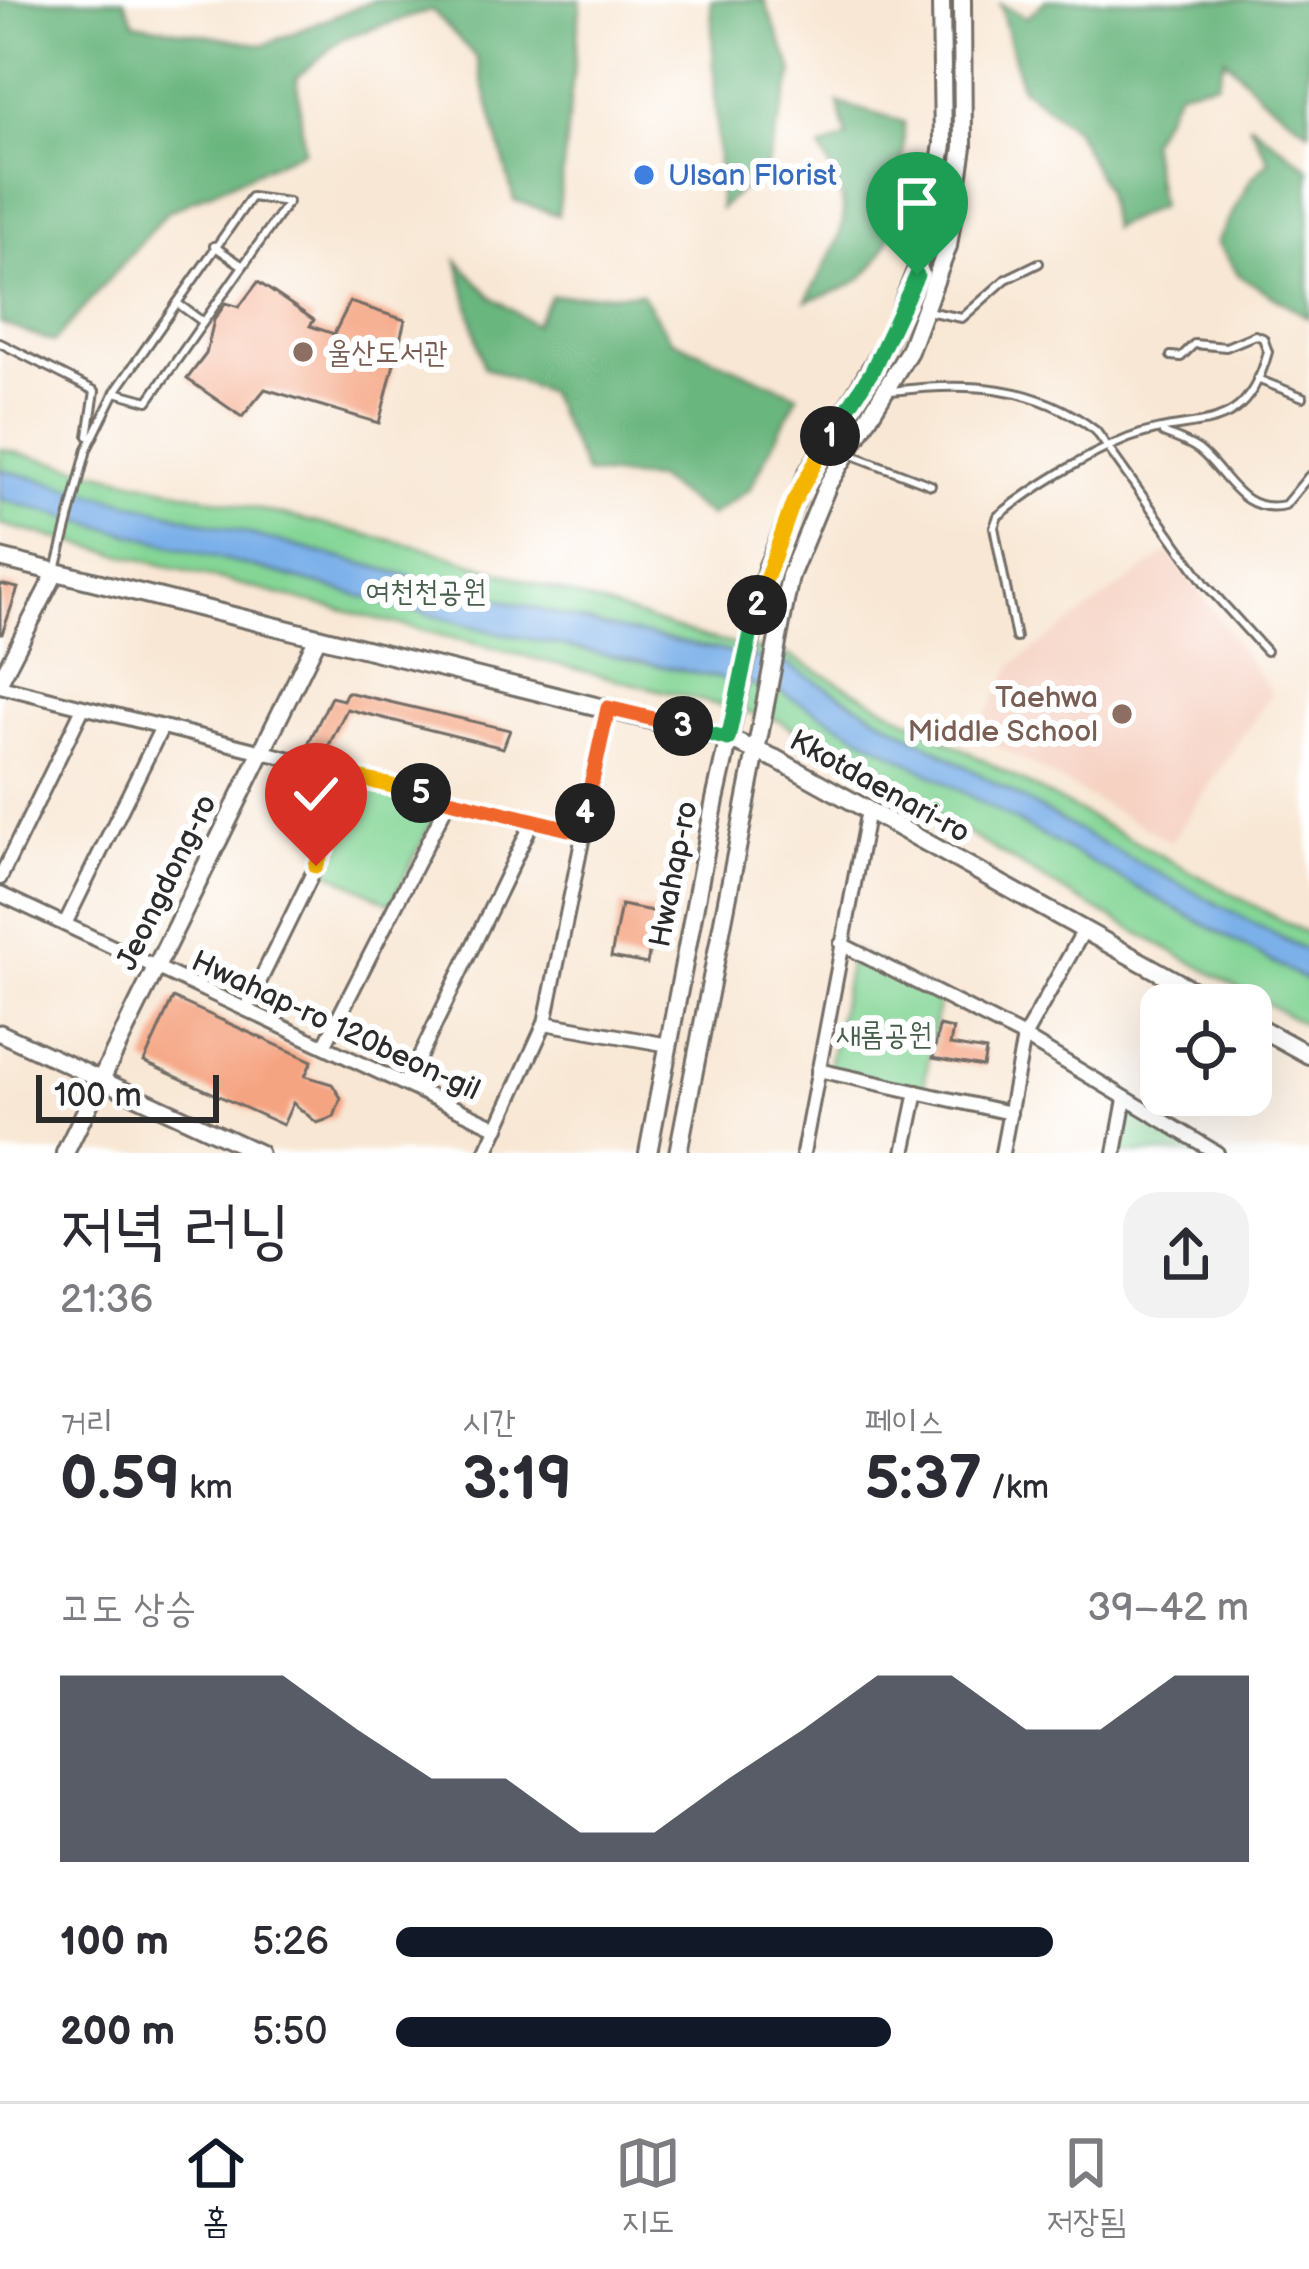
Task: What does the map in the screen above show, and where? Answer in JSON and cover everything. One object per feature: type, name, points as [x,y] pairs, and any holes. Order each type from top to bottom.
[{"type":"main road","name":"Hwahap-ro","points":[[649,1153],[751,631],[793,503],[872,371],[928,241],[943,144],[941,0]]},
{"type":"main road","name":"Hwahap-ro","points":[[678,1153],[775,635],[802,540],[927,310],[958,192],[962,0]]},
{"type":"main road","name":"Kkotdaenari-ro","points":[[0,558],[754,748],[1181,984]]},
{"type":"main road","name":"Jeongdong-ro","points":[[65,1153],[318,637]]},
{"type":"main road","points":[[1272,1035],[1309,1055]]},
{"type":"street","points":[[56,572],[0,684],[258,755],[581,832]]},
{"type":"street","points":[[486,1153],[545,1023],[608,708]]},
{"type":"street","points":[[0,878],[82,710]]},
{"type":"street","points":[[65,925],[161,729]]},
{"type":"street","points":[[246,1010],[359,778]]},
{"type":"street","points":[[325,1046],[448,800]]},
{"type":"street","points":[[802,1153],[868,810]]},
{"type":"street","points":[[406,1084],[532,821]]},
{"type":"street","name":"Hwahap-ro 120beon-gil","points":[[0,894],[498,1128]]},
{"type":"street","points":[[1002,1153],[1024,1037],[1084,930]]},
{"type":"street","points":[[841,944],[1024,1037],[1217,1153]]},
{"type":"street","points":[[545,1023],[668,1045]]},
{"type":"street","points":[[0,1033],[259,1153]]},
{"type":"street","points":[[818,1070],[1010,1113]]},
{"type":"street","points":[[904,1153],[917,1092]]},
{"type":"street","points":[[1115,1153],[1125,1099]]},
{"type":"lane","points":[[87,451],[115,392],[251,197],[289,202],[148,401],[115,392]]},
{"type":"lane","points":[[214,247],[243,266]]},
{"type":"lane","points":[[927,310],[962,318],[1006,279],[1039,263]]},
{"type":"lane","points":[[176,303],[203,322]]},
{"type":"lane","points":[[1016,638],[995,521],[1134,436],[1234,415],[1268,356],[1258,335],[1226,347],[1196,343],[1181,357],[1171,356]]},
{"type":"lane","points":[[0,343],[95,391],[87,451],[56,572]]},
{"type":"lane","points":[[1257,379],[1303,398]]},
{"type":"lane","points":[[887,391],[957,384],[1010,390],[1073,413],[1109,448],[1206,585],[1266,651]]},
{"type":"lane","points":[[1161,433],[1200,451],[1243,498],[1258,505],[1285,506],[1309,476]]},
{"type":"lane","points":[[847,452],[931,485]]},
{"type":"shaded area","name":"Taehwa Middle School","points":[[1169,551],[1272,693],[1171,842],[976,734],[1013,664]]},
{"type":"green space","points":[[0,0],[124,0],[135,23],[264,45],[374,0],[581,0],[558,215],[514,200],[477,58],[432,10],[343,38],[297,77],[304,150],[167,212],[54,342],[0,323]]},
{"type":"green space","points":[[711,0],[764,0],[793,72],[767,165],[720,209]]},
{"type":"green space","points":[[1046,0],[1309,0],[1309,131],[1260,95],[1225,58],[1217,82],[1179,90],[1149,141],[1160,206],[1111,228],[1105,190],[1075,130],[1021,87],[1000,4],[1027,17]]},
{"type":"green space","points":[[838,103],[904,122],[899,202],[888,241],[866,274],[846,287],[806,301],[842,226],[840,194],[820,149],[847,137]]},
{"type":"green space","points":[[1249,123],[1309,168],[1309,318],[1239,275],[1217,242],[1251,179],[1269,161]]},
{"type":"green space","points":[[458,261],[491,296],[534,325],[551,296],[641,293],[671,339],[798,395],[750,489],[710,516],[657,479],[586,474],[548,393],[484,367]]},
{"type":"green space","name":"여천천공원","points":[[0,449],[428,549],[705,638],[791,657],[1309,935],[1309,1027],[1272,1007],[1272,984],[1231,984],[1072,896],[778,720],[0,524]]},
{"type":"green space","points":[[361,783],[442,802],[391,904],[320,867]]},
{"type":"green space","name":"새롬공원","points":[[852,950],[940,995],[923,1091],[828,1072]]},
{"type":"green space","points":[[1124,1104],[1216,1153],[1115,1153]]},
{"type":"water","points":[[0,469],[602,626],[786,664],[1086,835],[1309,952],[1309,982],[777,690],[491,631],[0,499]]},
{"type":"building","name":"울산도서관","points":[[258,282],[314,320],[310,326],[334,334],[350,302],[405,320],[379,423],[265,389],[242,417],[187,379],[206,354],[214,320],[226,303],[239,307]]},
{"type":"building","points":[[0,584],[18,588],[2,634],[0,634]]},
{"type":"building","points":[[347,692],[510,730],[503,748],[347,709],[325,753],[308,744],[331,697],[343,700]]},
{"type":"building","points":[[621,905],[657,912],[647,964],[611,957]]},
{"type":"building","points":[[173,998],[312,1061],[305,1076],[332,1084],[341,1098],[334,1117],[317,1123],[293,1103],[283,1125],[144,1062]]},
{"type":"building","points":[[939,1026],[953,1029],[950,1045],[986,1051],[983,1067],[933,1058]]},
{"type":"place","name":"Ulsan Florist","points":[[644,175]]},
{"type":"place","name":"울산도서관","points":[[303,352]]},
{"type":"place","name":"Taehwa Middle School","points":[[1122,714]]},
{"type":"route","points":[[316,866],[359,778],[581,832],[608,708],[728,739],[759,598],[781,532],[820,450],[872,371],[917,275]]}]
